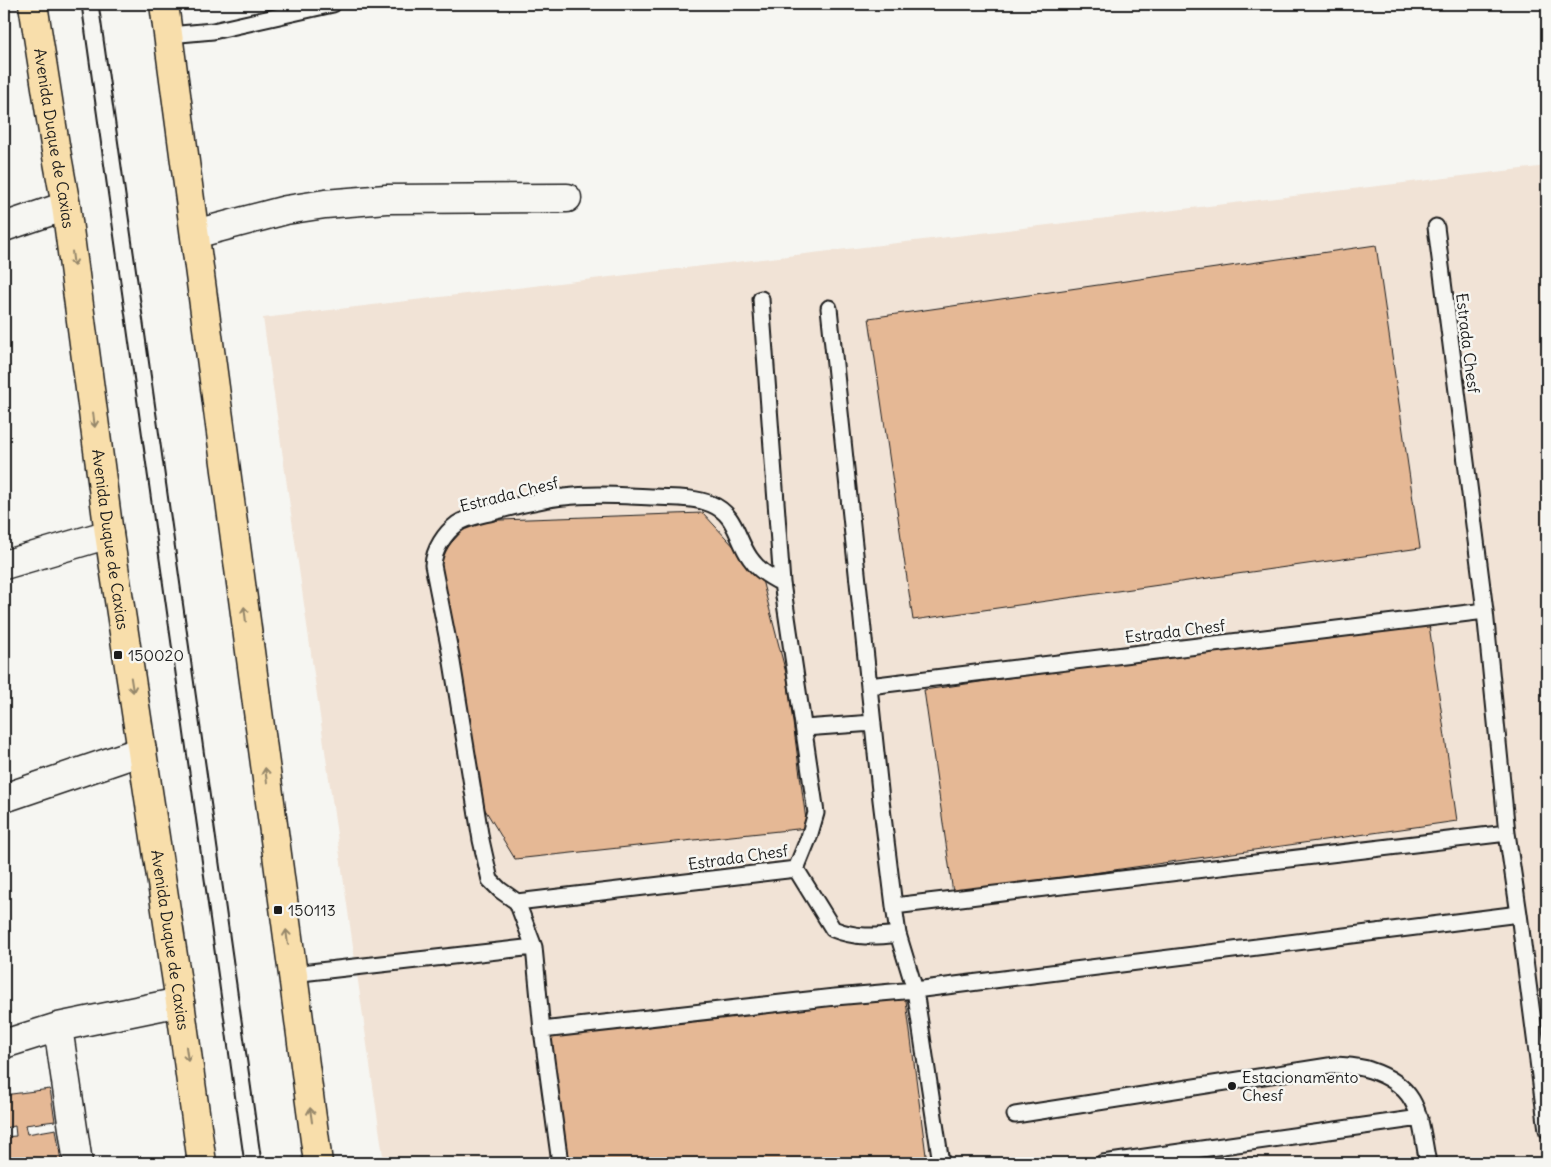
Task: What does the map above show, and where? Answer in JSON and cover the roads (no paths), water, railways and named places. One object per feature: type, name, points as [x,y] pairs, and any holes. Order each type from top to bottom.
[{"type":"highway","name":"Avenida Duque de Caxias","points":[[33,4],[66,206],[109,534],[180,1002],[202,1163]]},
{"type":"highway","points":[[164,4],[318,1163]]},
{"type":"street","points":[[195,234],[286,210],[325,204],[386,199],[567,198]]},
{"type":"street","points":[[4,228],[66,206]]},
{"type":"street","points":[[4,565],[109,534]]},
{"type":"street","points":[[4,798],[142,751]]},
{"type":"street","points":[[4,1044],[58,1027],[180,1002]]},
{"type":"street","points":[[58,1027],[78,1163]]},
{"type":"lane","points":[[90,4],[253,1163]]},
{"type":"lane","points":[[169,36],[213,31],[333,4]]},
{"type":"lane","name":"Estrada Chesf","points":[[1436,227],[1485,611],[1507,833],[1547,1130]]},
{"type":"lane","name":"Estrada Chesf","points":[[761,299],[782,583],[816,813],[810,837],[796,869],[517,902],[500,890],[490,880],[480,840],[451,656],[433,565],[436,552],[446,534],[458,523],[478,516],[563,497],[602,495],[685,498],[709,503],[722,509],[730,519],[750,558],[758,568],[782,583]]},
{"type":"lane","points":[[829,308],[894,906],[898,934],[915,990],[941,1163]]},
{"type":"lane","name":"Estrada Chesf","points":[[869,686],[1485,611]]},
{"type":"lane","points":[[804,728],[873,723]]},
{"type":"lane","points":[[894,906],[1507,833]]},
{"type":"lane","points":[[796,869],[833,929],[865,937],[898,934]]},
{"type":"lane","points":[[517,902],[534,947],[542,1030],[560,1163]]},
{"type":"lane","points":[[542,1030],[915,990],[1519,914]]},
{"type":"lane","points":[[292,974],[534,947]]},
{"type":"lane","points":[[1015,1115],[1335,1065],[1369,1069],[1400,1084],[1412,1098],[1420,1118],[1428,1163]]},
{"type":"lane","points":[[1103,1163],[1420,1118]]},
{"type":"place","name":"150020","points":[[118,655]]},
{"type":"place","name":"150113","points":[[278,910]]},
{"type":"place","name":"Estacionamento Chesf","points":[[1232,1086]]}]
